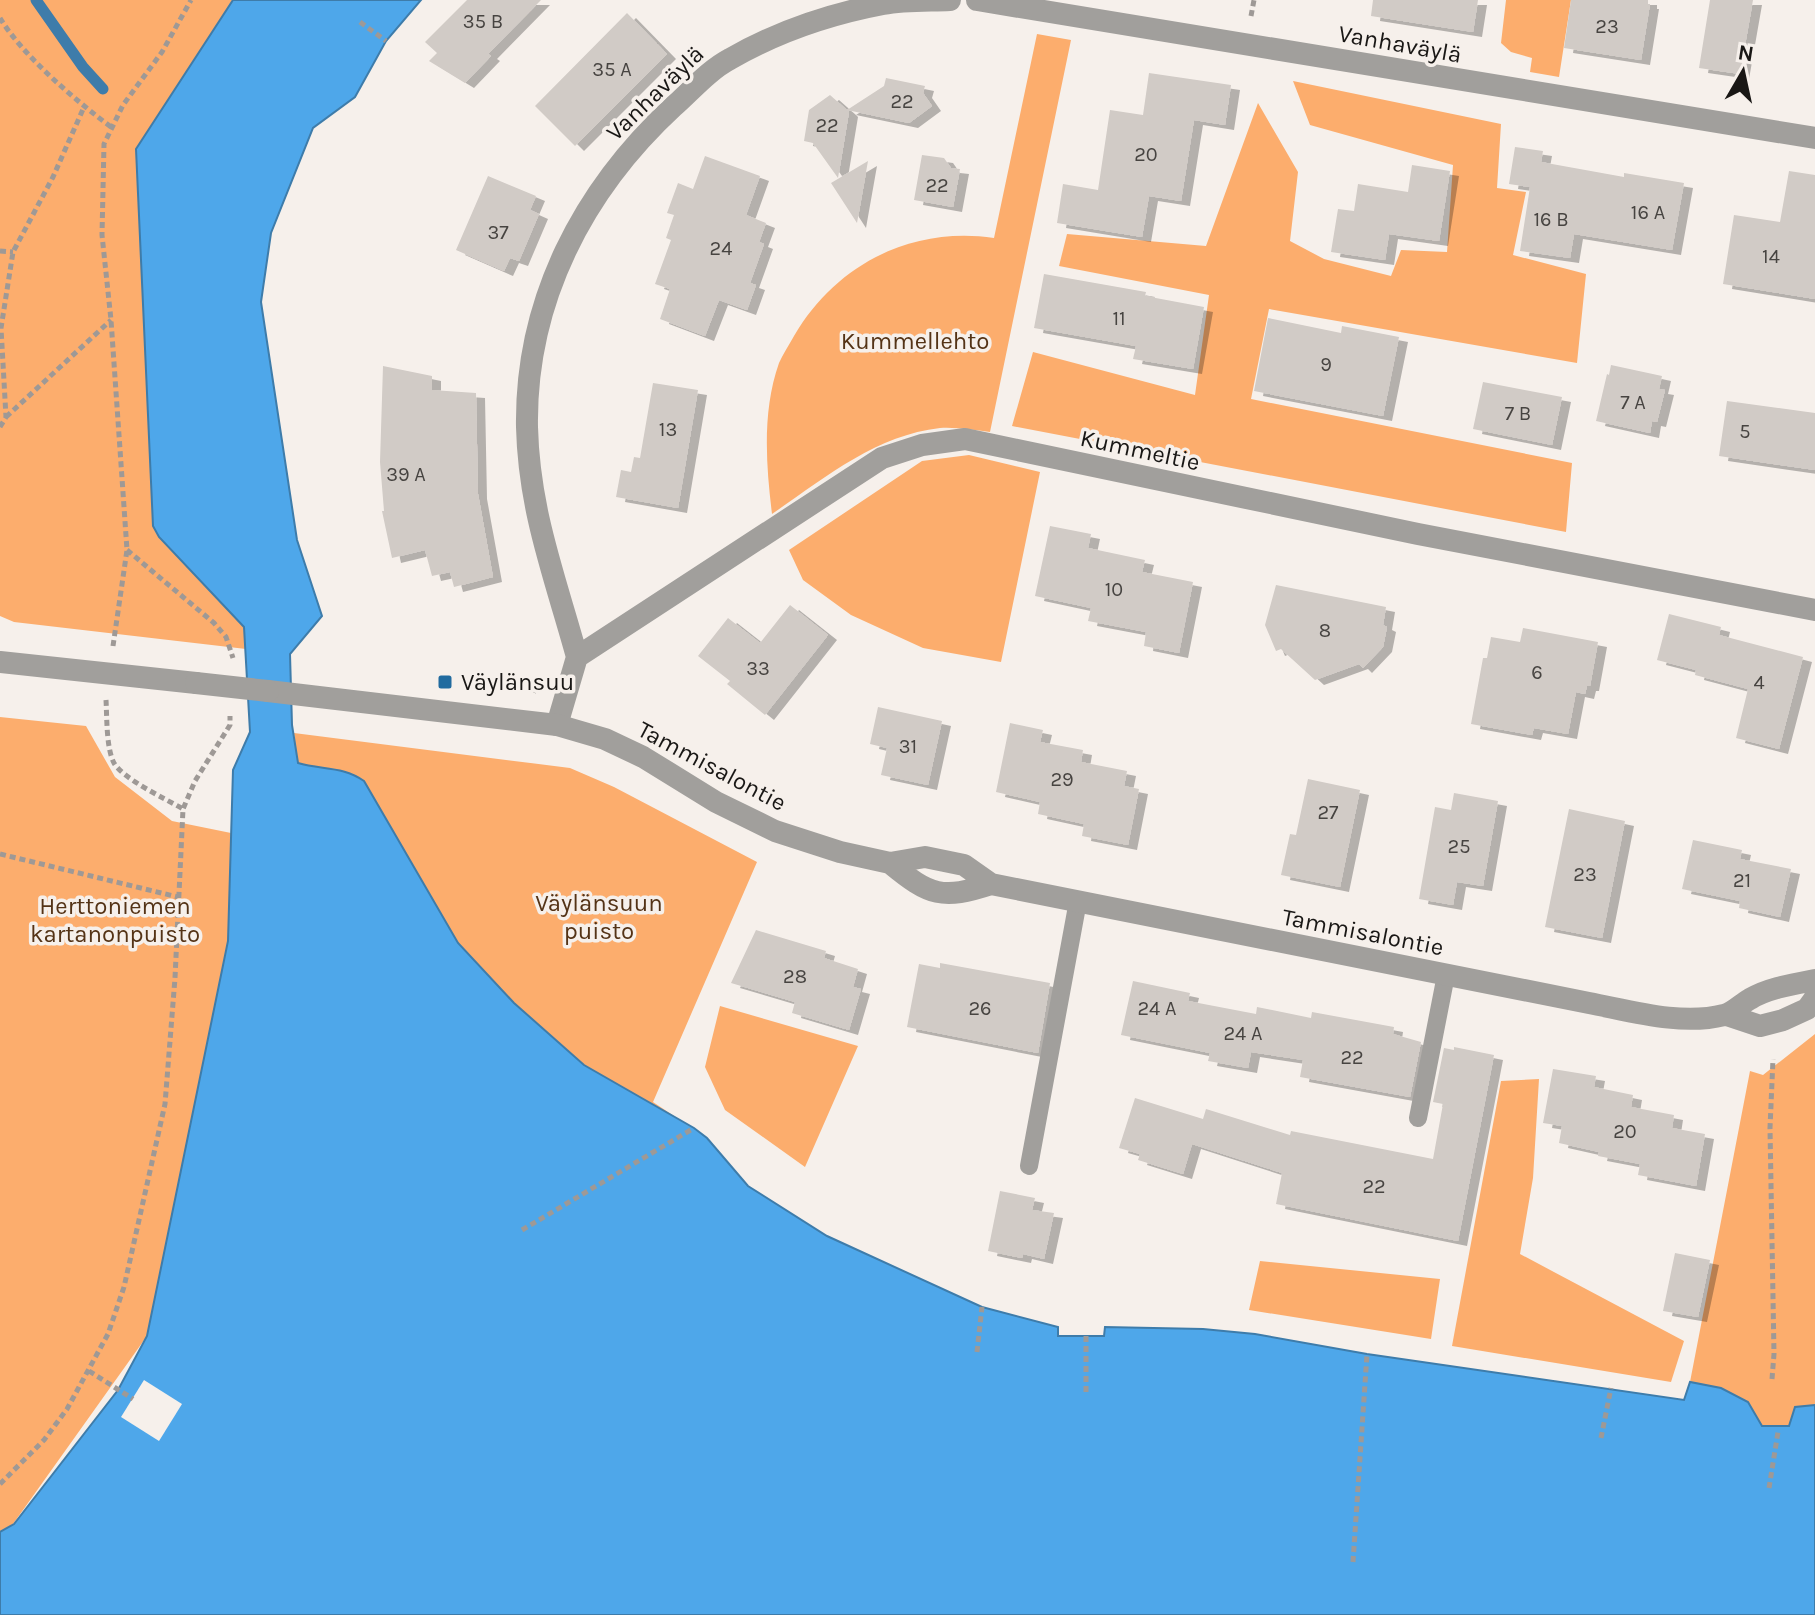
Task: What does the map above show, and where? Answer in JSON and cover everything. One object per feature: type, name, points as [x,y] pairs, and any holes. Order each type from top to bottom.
[{"type":"street","name":"Vanhaväylä","points":[[577,657],[540,534],[530,478],[527,425],[533,348],[556,268],[573,232],[622,160],[652,127],[727,60],[803,24],[886,3],[950,0]]},
{"type":"street","name":"Vanhaväylä","points":[[977,0],[1815,138]]},
{"type":"street","name":"Kummeltie","points":[[577,657],[882,458],[922,445],[965,439],[1418,534],[1815,610]]},
{"type":"street","points":[[0,662],[557,725],[577,657]]},
{"type":"street","name":"Tammisalontie","points":[[557,725],[605,739],[643,757],[716,802],[775,831],[840,852],[890,863],[925,857],[964,865],[991,884],[1641,1012],[1685,1018],[1727,1015],[1760,1026],[1807,1009],[1815,998]]},
{"type":"street","name":"Tammisalontie","points":[[890,863],[920,887],[958,895],[991,884]]},
{"type":"street","name":"Tammisalontie","points":[[1727,1015],[1752,997],[1815,980]]},
{"type":"lane","points":[[1029,1166],[1078,901]]},
{"type":"lane","points":[[1418,1118],[1446,975]]},
{"type":"path","points":[[113,647],[127,550],[102,235],[104,144],[111,127],[162,52],[191,0]]},
{"type":"path","points":[[0,18],[9,33],[84,107],[111,127]]},
{"type":"path","points":[[360,22],[386,41]]},
{"type":"path","points":[[6,417],[1,328],[13,252],[53,177],[84,107]]},
{"type":"path","points":[[0,251],[13,252]]},
{"type":"path","points":[[0,427],[6,417],[111,320]]},
{"type":"path","points":[[127,550],[214,623]]},
{"type":"path","points":[[106,700],[107,729],[114,763],[138,784],[183,809]]},
{"type":"path","points":[[0,1484],[44,1440],[67,1409],[108,1334],[124,1287],[165,1104],[183,809],[195,781],[230,725]]},
{"type":"path","points":[[0,854],[178,897]]},
{"type":"path","points":[[1772,1379],[1770,1128],[1773,1059]]},
{"type":"path","points":[[522,1230],[694,1128]]},
{"type":"path","points":[[977,1352],[982,1307]]},
{"type":"path","points":[[1086,1336],[1086,1393]]},
{"type":"path","points":[[1353,1562],[1367,1354]]},
{"type":"path","points":[[89,1371],[133,1399]]},
{"type":"path","points":[[1601,1438],[1611,1388]]},
{"type":"path","points":[[1769,1488],[1778,1432]]},
{"type":"green space","points":[[0,0],[233,0],[136,149],[159,537],[244,627],[246,649],[14,622],[0,616]]},
{"type":"green space","points":[[1506,0],[1571,0],[1559,77],[1530,72],[1532,58],[1511,52],[1501,43]]},
{"type":"green space","name":"Kummellehto","points":[[1037,34],[1071,40],[990,432],[940,428],[894,439],[851,460],[772,514],[767,457],[768,419],[774,381],[784,353],[811,311],[831,289],[854,270],[879,256],[934,238],[994,238]]},
{"type":"green space","points":[[1293,81],[1501,124],[1497,188],[1526,192],[1513,255],[1586,274],[1577,363],[1269,309],[1251,399],[1572,463],[1566,532],[1012,426],[1033,352],[1195,395],[1209,295],[1059,266],[1067,234],[1206,246],[1258,103],[1298,172],[1290,241],[1324,259],[1391,276],[1401,250],[1447,252],[1453,165],[1310,125]]},
{"type":"green space","points":[[969,455],[1040,472],[1001,662],[923,648],[851,615],[803,580],[789,550],[922,461]]},
{"type":"green space","name":"Herttoniemen kartanonpuisto","points":[[0,717],[86,726],[115,777],[172,821],[231,833],[228,941],[147,1336],[13,1524],[0,1532]]},
{"type":"green space","name":"Väylänsuun puisto","points":[[294,733],[570,768],[614,787],[757,862],[653,1102],[707,1138],[748,1186],[827,1236],[733,1387],[297,763]]},
{"type":"green space","points":[[720,1006],[858,1046],[805,1167],[725,1110],[705,1067]]},
{"type":"green space","points":[[1815,1034],[1815,1405],[1795,1407],[1789,1426],[1761,1426],[1721,1388],[1690,1382],[1750,1071],[1763,1075]]},
{"type":"green space","points":[[1539,1079],[1533,1178],[1520,1254],[1684,1341],[1671,1382],[1452,1346],[1501,1081]]},
{"type":"green space","points":[[1260,1261],[1440,1279],[1431,1339],[1249,1310]]},
{"type":"water","points":[[233,0],[421,0],[386,41],[355,97],[313,128],[271,233],[261,302],[297,540],[322,616],[290,654],[292,725],[298,763],[340,771],[364,781],[458,943],[514,1003],[584,1065],[694,1128],[707,1138],[748,1186],[827,1236],[982,1307],[1058,1327],[1058,1336],[1104,1336],[1105,1327],[1203,1329],[1255,1334],[1367,1354],[1684,1400],[1690,1382],[1721,1388],[1748,1402],[1762,1426],[1789,1426],[1795,1407],[1815,1405],[1815,1615],[0,1615],[0,1532],[14,1524],[118,1390],[147,1336],[228,941],[233,770],[250,732],[244,627],[159,537],[153,526],[136,149]]},
{"type":"pier","points":[[144,1380],[182,1404],[159,1441],[121,1417]]},
{"type":"building","points":[[467,0],[541,0],[488,54],[491,56],[465,83],[429,61],[437,53],[425,42]]},
{"type":"building","points":[[1373,0],[1478,0],[1473,32],[1371,16]]},
{"type":"building","points":[[1571,0],[1648,0],[1650,4],[1641,60],[1564,48]]},
{"type":"building","points":[[1710,0],[1753,0],[1740,74],[1699,68]]},
{"type":"building","points":[[627,13],[667,54],[575,146],[535,106]]},
{"type":"building","points":[[1149,73],[1231,85],[1225,125],[1194,120],[1181,201],[1149,196],[1142,237],[1057,223],[1063,184],[1098,190],[1110,110],[1143,115]]},
{"type":"building","points":[[886,78],[925,86],[923,93],[932,106],[909,123],[847,110],[884,86]]},
{"type":"building","points":[[830,95],[849,112],[838,178],[813,143],[804,141],[809,110]]},
{"type":"building","points":[[1515,147],[1543,151],[1541,162],[1624,177],[1624,173],[1684,183],[1672,250],[1574,234],[1570,258],[1520,251],[1530,187],[1509,184]]},
{"type":"building","points":[[922,155],[944,158],[951,168],[960,169],[953,207],[914,200]]},
{"type":"building","points":[[705,156],[760,176],[746,215],[766,223],[759,242],[764,244],[750,283],[756,285],[747,310],[719,300],[705,336],[660,319],[670,289],[655,284],[671,240],[666,238],[674,215],[667,213],[678,183],[693,189]]},
{"type":"building","points":[[868,161],[857,223],[831,183]]},
{"type":"building","points":[[1412,165],[1450,171],[1439,241],[1389,234],[1385,260],[1331,252],[1338,209],[1354,211],[1358,184],[1408,192]]},
{"type":"building","points":[[1789,171],[1815,175],[1815,299],[1723,284],[1734,215],[1780,222]]},
{"type":"building","points":[[488,176],[536,196],[530,210],[539,214],[519,261],[510,258],[504,271],[456,250]]},
{"type":"building","points":[[1044,274],[1146,292],[1145,296],[1204,307],[1193,369],[1133,359],[1136,346],[1034,328]]},
{"type":"building","points":[[1268,318],[1341,333],[1342,326],[1399,337],[1383,416],[1254,391]]},
{"type":"building","points":[[1611,365],[1662,376],[1659,389],[1665,390],[1657,422],[1652,421],[1650,433],[1596,421]]},
{"type":"building","points":[[383,366],[432,376],[432,390],[476,393],[478,494],[493,577],[454,587],[450,572],[432,576],[425,550],[392,558],[382,511]]},
{"type":"building","points":[[1483,382],[1562,397],[1552,445],[1473,429]]},
{"type":"building","points":[[653,383],[698,390],[678,508],[616,497],[621,470],[631,472],[634,457],[640,458]]},
{"type":"building","points":[[1727,401],[1815,413],[1815,470],[1719,456]]},
{"type":"building","points":[[1050,526],[1091,534],[1088,548],[1145,560],[1142,572],[1193,582],[1179,653],[1144,646],[1146,632],[1088,621],[1091,608],[1035,596]]},
{"type":"building","points":[[1276,585],[1386,607],[1383,625],[1387,627],[1383,647],[1363,668],[1359,664],[1315,680],[1281,649],[1276,651],[1265,625]]},
{"type":"building","points":[[790,605],[828,635],[765,715],[698,656],[728,618],[760,643]]},
{"type":"building","points":[[1669,614],[1721,627],[1719,635],[1803,657],[1779,749],[1736,738],[1748,689],[1695,675],[1696,670],[1657,660]]},
{"type":"building","points":[[1523,628],[1598,642],[1590,686],[1587,686],[1585,694],[1576,692],[1568,734],[1534,728],[1532,735],[1471,724],[1483,658],[1487,658],[1491,637],[1520,642]]},
{"type":"building","points":[[878,707],[942,721],[928,785],[881,775],[887,748],[870,744]]},
{"type":"building","points":[[1010,723],[1043,730],[1040,742],[1083,750],[1081,762],[1127,771],[1124,786],[1139,789],[1128,845],[1082,836],[1084,824],[1038,814],[1040,802],[996,792]]},
{"type":"building","points":[[1308,779],[1360,790],[1340,887],[1281,875],[1290,834],[1296,835]]},
{"type":"building","points":[[1454,793],[1498,801],[1483,886],[1457,882],[1453,905],[1419,899],[1435,807],[1451,810]]},
{"type":"building","points":[[1569,809],[1625,821],[1602,938],[1545,927]]},
{"type":"building","points":[[1693,840],[1742,850],[1740,859],[1791,869],[1780,917],[1739,908],[1740,901],[1682,889]]},
{"type":"building","points":[[756,930],[826,951],[824,958],[858,969],[853,987],[861,989],[849,1030],[792,1013],[795,1002],[731,983]]},
{"type":"building","points":[[940,963],[1050,983],[1038,1053],[907,1027],[919,964],[940,968]]},
{"type":"building","points":[[1133,981],[1190,993],[1188,1001],[1256,1014],[1257,1007],[1311,1018],[1312,1012],[1394,1027],[1393,1034],[1421,1042],[1410,1097],[1300,1077],[1303,1060],[1251,1052],[1248,1068],[1208,1061],[1210,1053],[1121,1035]]},
{"type":"building","points":[[1454,1047],[1494,1055],[1458,1241],[1276,1204],[1282,1173],[1192,1144],[1183,1174],[1138,1160],[1140,1154],[1119,1148],[1135,1098],[1203,1119],[1206,1109],[1290,1135],[1291,1131],[1433,1159],[1443,1104],[1433,1102],[1444,1048],[1454,1050]]},
{"type":"building","points":[[1553,1069],[1596,1076],[1594,1087],[1633,1095],[1631,1107],[1674,1115],[1672,1128],[1705,1134],[1696,1186],[1638,1175],[1640,1164],[1598,1156],[1599,1152],[1559,1143],[1562,1126],[1543,1123]]},
{"type":"building","points":[[1000,1191],[1035,1198],[1032,1210],[1054,1213],[1044,1259],[988,1251]]},
{"type":"building","points":[[1675,1253],[1710,1260],[1698,1317],[1663,1311]]},
{"type":"waterway","points":[[36,0],[83,67],[103,89]]},
{"type":"place","name":"Väylänsuu","points":[[445,682]]}]
